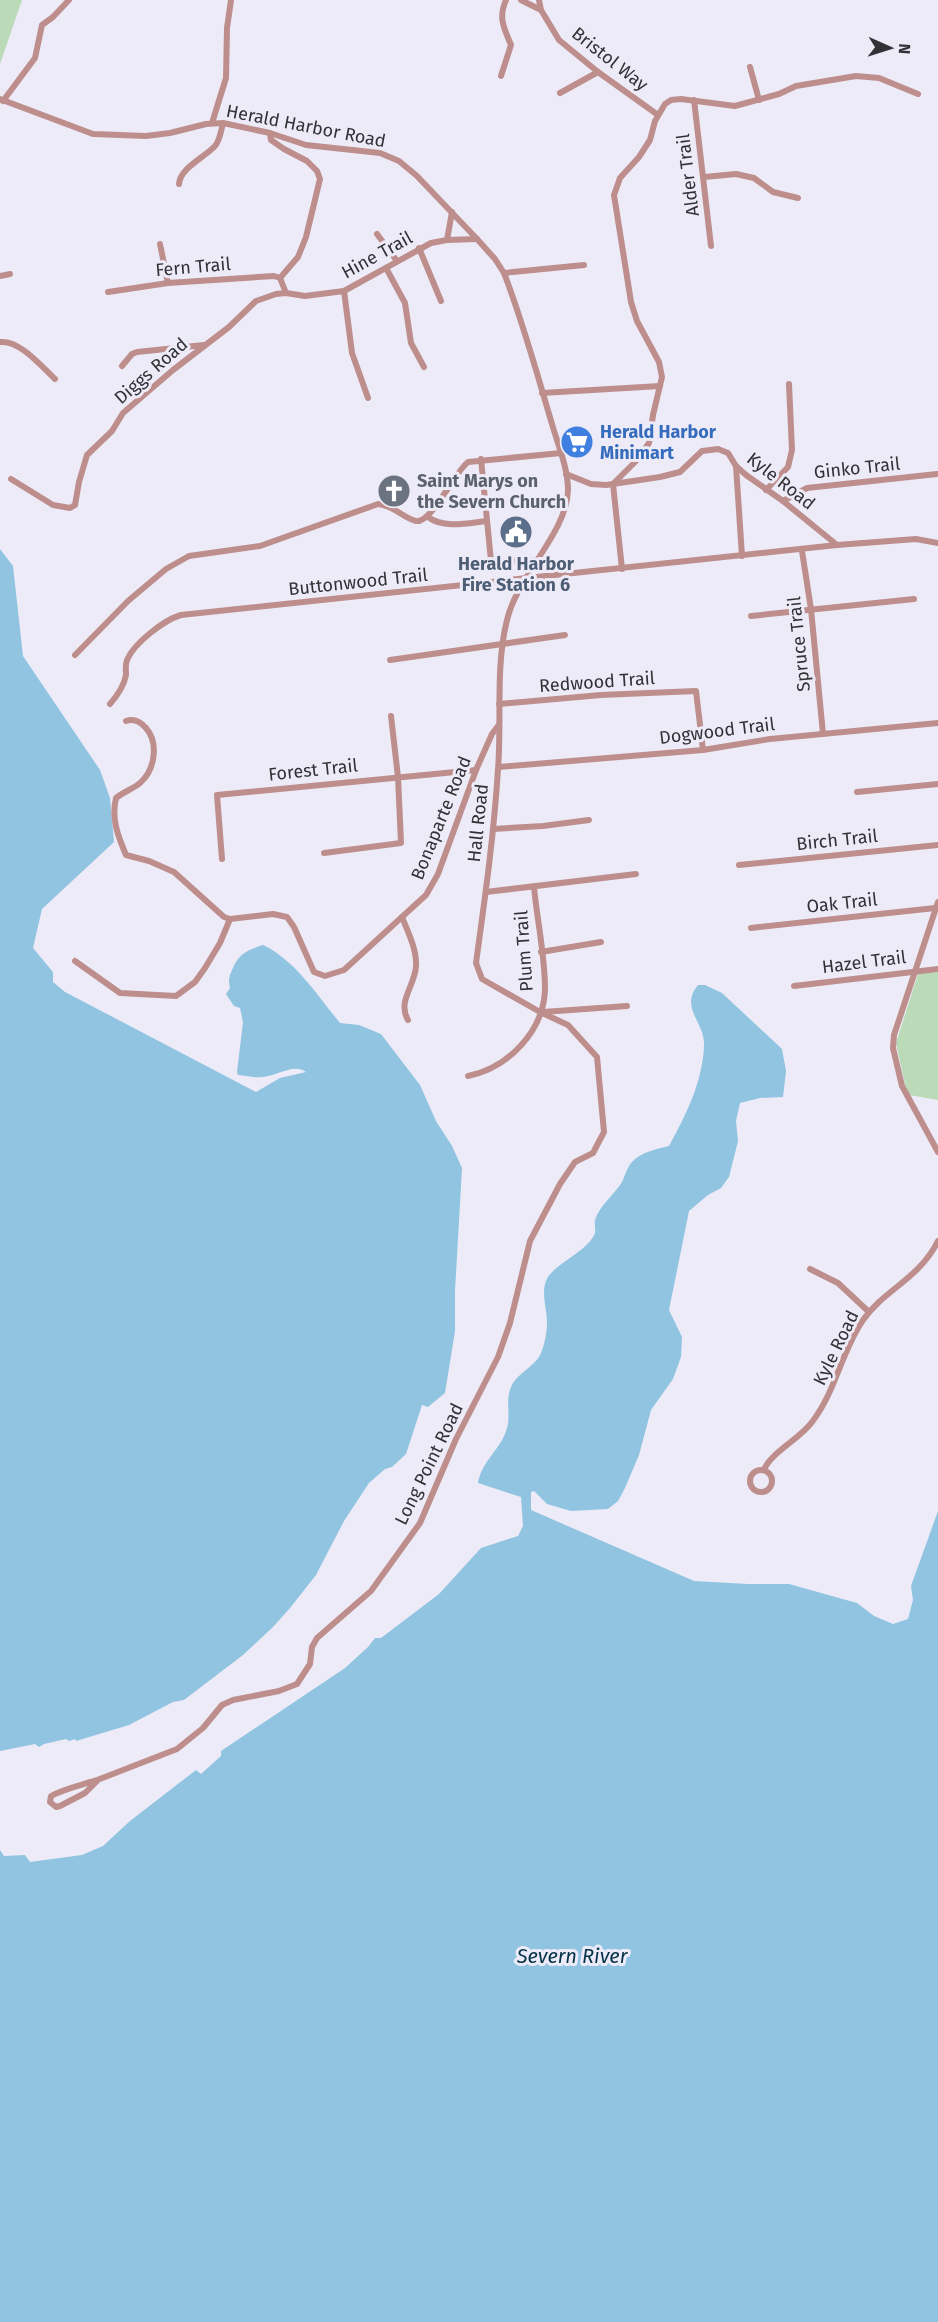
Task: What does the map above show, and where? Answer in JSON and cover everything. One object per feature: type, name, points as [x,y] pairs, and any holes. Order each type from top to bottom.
[{"type":"street","points":[[2,100],[35,58],[42,25],[54,17],[69,0]]},
{"type":"street","points":[[212,123],[226,78],[227,28],[231,0]]},
{"type":"street","points":[[501,76],[512,45],[501,21],[501,12],[506,0]]},
{"type":"street","points":[[521,0],[541,10]]},
{"type":"street","points":[[539,0],[541,10]]},
{"type":"street","name":"Bristol Way","points":[[541,10],[559,40],[598,72],[658,115]]},
{"type":"street","points":[[750,67],[759,100]]},
{"type":"street","points":[[560,93],[598,72]]},
{"type":"street","points":[[566,471],[591,484],[613,484],[637,460],[649,443],[652,415],[662,377],[659,362],[637,321],[631,302],[614,195],[620,178],[639,157],[650,140],[658,115],[665,104],[671,100],[694,100],[735,106],[779,94],[796,86],[856,76],[879,78],[918,94]]},
{"type":"street","name":"Herald Harbor Road","points":[[2,100],[93,134],[156,135],[212,123],[223,123],[270,133],[306,145],[380,153],[399,161],[453,212],[495,259],[504,273],[566,471]]},
{"type":"street","name":"Alder Trail","points":[[694,100],[711,246]]},
{"type":"street","points":[[179,184],[179,179],[185,171],[215,146],[223,123]]},
{"type":"street","points":[[270,133],[271,140],[307,161],[317,171],[319,185],[306,237],[298,257],[280,278],[286,293]]},
{"type":"street","points":[[704,177],[736,174],[754,178],[772,192],[798,198]]},
{"type":"street","points":[[447,240],[453,212]]},
{"type":"street","points":[[377,234],[397,261]]},
{"type":"street","name":"Hine Trail","points":[[286,293],[305,296],[344,291],[419,248],[438,241],[477,239]]},
{"type":"street","points":[[160,244],[168,283]]},
{"type":"street","points":[[419,248],[441,301]]},
{"type":"street","points":[[504,273],[584,265]]},
{"type":"street","points":[[386,268],[405,303],[410,337],[424,367]]},
{"type":"street","points":[[0,276],[10,274]]},
{"type":"street","name":"Fern Trail","points":[[108,292],[168,283],[273,276],[280,278]]},
{"type":"street","points":[[344,291],[352,353],[368,398]]},
{"type":"street","name":"Diggs Road","points":[[11,479],[53,505],[66,508],[75,505],[78,482],[87,455],[112,430],[128,407],[229,327],[256,301],[263,297],[286,293]]},
{"type":"street","points":[[3,342],[23,350],[55,379]]},
{"type":"street","points":[[122,366],[132,354],[137,352],[204,345]]},
{"type":"street","points":[[766,490],[788,467],[792,450],[789,384]]},
{"type":"street","points":[[542,393],[660,386]]},
{"type":"street","name":"Kyle Road","points":[[613,484],[680,472],[702,451],[718,449],[728,453],[736,466],[837,545]]},
{"type":"street","points":[[75,655],[135,595],[166,569],[189,556],[260,546],[378,504],[391,507],[417,521],[428,517],[468,462],[561,453]]},
{"type":"street","points":[[481,459],[491,561],[536,560]]},
{"type":"street","points":[[736,466],[742,556]]},
{"type":"street","name":"Hall Road","points":[[566,471],[568,488],[564,509],[524,579],[510,609],[504,642],[499,704],[498,767],[493,829],[476,963],[482,979],[540,1012],[568,1024],[597,1057],[604,1132]]},
{"type":"street","name":"Ginko Trail","points":[[783,501],[807,488],[937,474]]},
{"type":"street","points":[[613,484],[622,569]]},
{"type":"street","points":[[428,517],[440,523],[487,521]]},
{"type":"street","points":[[837,545],[916,538],[938,543]]},
{"type":"street","name":"Buttonwood Trail","points":[[110,704],[118,694],[126,676],[127,661],[139,644],[158,626],[174,617],[802,551],[837,545]]},
{"type":"street","name":"Spruce Trail","points":[[802,551],[811,609],[823,734]]},
{"type":"street","points":[[751,616],[914,599]]},
{"type":"street","points":[[390,660],[565,635]]},
{"type":"street","name":"Redwood Trail","points":[[499,704],[601,695],[696,691],[703,750]]},
{"type":"street","points":[[324,853],[401,843],[398,777],[391,716]]},
{"type":"street","points":[[75,961],[120,993],[176,996],[195,982],[205,968],[230,919],[219,914],[174,872],[149,861],[126,855],[115,825],[116,798],[141,782],[150,769],[154,756],[154,741],[147,728],[138,720],[126,721]]},
{"type":"street","name":"Dogwood Trail","points":[[498,767],[703,750],[770,739],[938,723]]},
{"type":"street","name":"Bonaparte Road","points":[[230,919],[267,914],[283,915],[292,923],[314,972],[321,976],[329,976],[344,970],[426,895],[438,874],[476,770],[492,734],[499,726]]},
{"type":"street","name":"Forest Trail","points":[[222,859],[217,795],[476,770]]},
{"type":"street","points":[[857,792],[938,784]]},
{"type":"street","points":[[493,829],[589,820]]},
{"type":"street","name":"Birch Trail","points":[[738,865],[938,845]]},
{"type":"street","points":[[486,892],[636,874]]},
{"type":"street","name":"Plum Trail","points":[[468,1076],[484,1073],[510,1057],[532,1032],[540,1012],[545,990],[534,887]]},
{"type":"street","points":[[937,905],[894,1035],[893,1047],[902,1086],[938,1152]]},
{"type":"street","name":"Oak Trail","points":[[751,928],[937,905]]},
{"type":"street","points":[[402,917],[416,957],[416,969],[404,1002],[404,1012],[408,1020]]},
{"type":"street","points":[[541,952],[601,942]]},
{"type":"street","name":"Hazel Trail","points":[[794,986],[938,969]]},
{"type":"street","points":[[540,1012],[627,1006]]},
{"type":"street","name":"Long Point Road","points":[[98,1780],[85,1793],[60,1806],[56,1807],[50,1802],[51,1796],[58,1792],[84,1786],[98,1780],[177,1749],[203,1728],[227,1702],[279,1691],[297,1684],[310,1664],[312,1647],[316,1638],[371,1591],[381,1579],[420,1523],[456,1439],[498,1357],[510,1323],[530,1241],[575,1162],[593,1153],[604,1132]]},
{"type":"street","name":"Kyle Road","points":[[764,1470],[769,1461],[802,1434],[814,1420],[832,1390],[854,1335],[869,1312],[913,1276],[926,1261],[938,1241]]},
{"type":"street","points":[[810,1269],[837,1283],[869,1312]]},
{"type":"green space","points":[[0,0],[22,0],[0,64]]},
{"type":"green space","points":[[938,972],[938,1100],[909,1095],[896,1043],[918,974]]},
{"type":"water","points":[[0,549],[13,566],[23,656],[100,770],[110,798],[114,842],[42,909],[33,948],[53,972],[53,982],[65,992],[256,1092],[280,1078],[306,1072],[291,1069],[263,1077],[238,1075],[243,1022],[240,1008],[234,1006],[226,994],[230,988],[229,980],[235,963],[241,955],[263,945],[296,969],[340,1023],[359,1025],[381,1034],[420,1085],[436,1121],[452,1146],[462,1168],[455,1331],[445,1393],[428,1407],[422,1405],[406,1454],[369,1483],[344,1521],[316,1575],[290,1608],[243,1655],[184,1700],[173,1702],[129,1725],[76,1741],[66,1739],[39,1747],[35,1744],[0,1751]]},
{"type":"water","name":"Severn River","points":[[698,985],[705,985],[722,993],[782,1049],[786,1071],[783,1097],[760,1098],[740,1103],[736,1121],[738,1141],[729,1177],[721,1188],[708,1195],[689,1211],[669,1310],[682,1337],[681,1357],[673,1379],[651,1410],[639,1455],[618,1501],[608,1509],[571,1511],[547,1504],[534,1491],[531,1492],[531,1510],[694,1581],[789,1584],[857,1603],[874,1616],[893,1624],[908,1619],[913,1600],[911,1586],[938,1511],[938,2322],[0,2322],[0,1850],[4,1856],[25,1855],[30,1862],[82,1855],[103,1846],[130,1821],[196,1770],[201,1774],[221,1756],[221,1751],[345,1668],[375,1638],[381,1638],[439,1594],[481,1548],[518,1536],[523,1526],[521,1497],[478,1483],[480,1475],[507,1428],[508,1397],[511,1387],[539,1358],[546,1338],[547,1317],[544,1296],[546,1281],[555,1269],[591,1240],[595,1233],[597,1215],[622,1182],[630,1164],[644,1153],[669,1146],[687,1110],[697,1085],[703,1058],[703,1037],[691,1001]]},
{"type":"place","name":"Herald Harbor Minimart","points":[[577,442]]},
{"type":"place","name":"Saint Marys on the Severn Church","points":[[394,491]]},
{"type":"place","name":"Herald Harbor Fire Station 6","points":[[516,532]]}]
